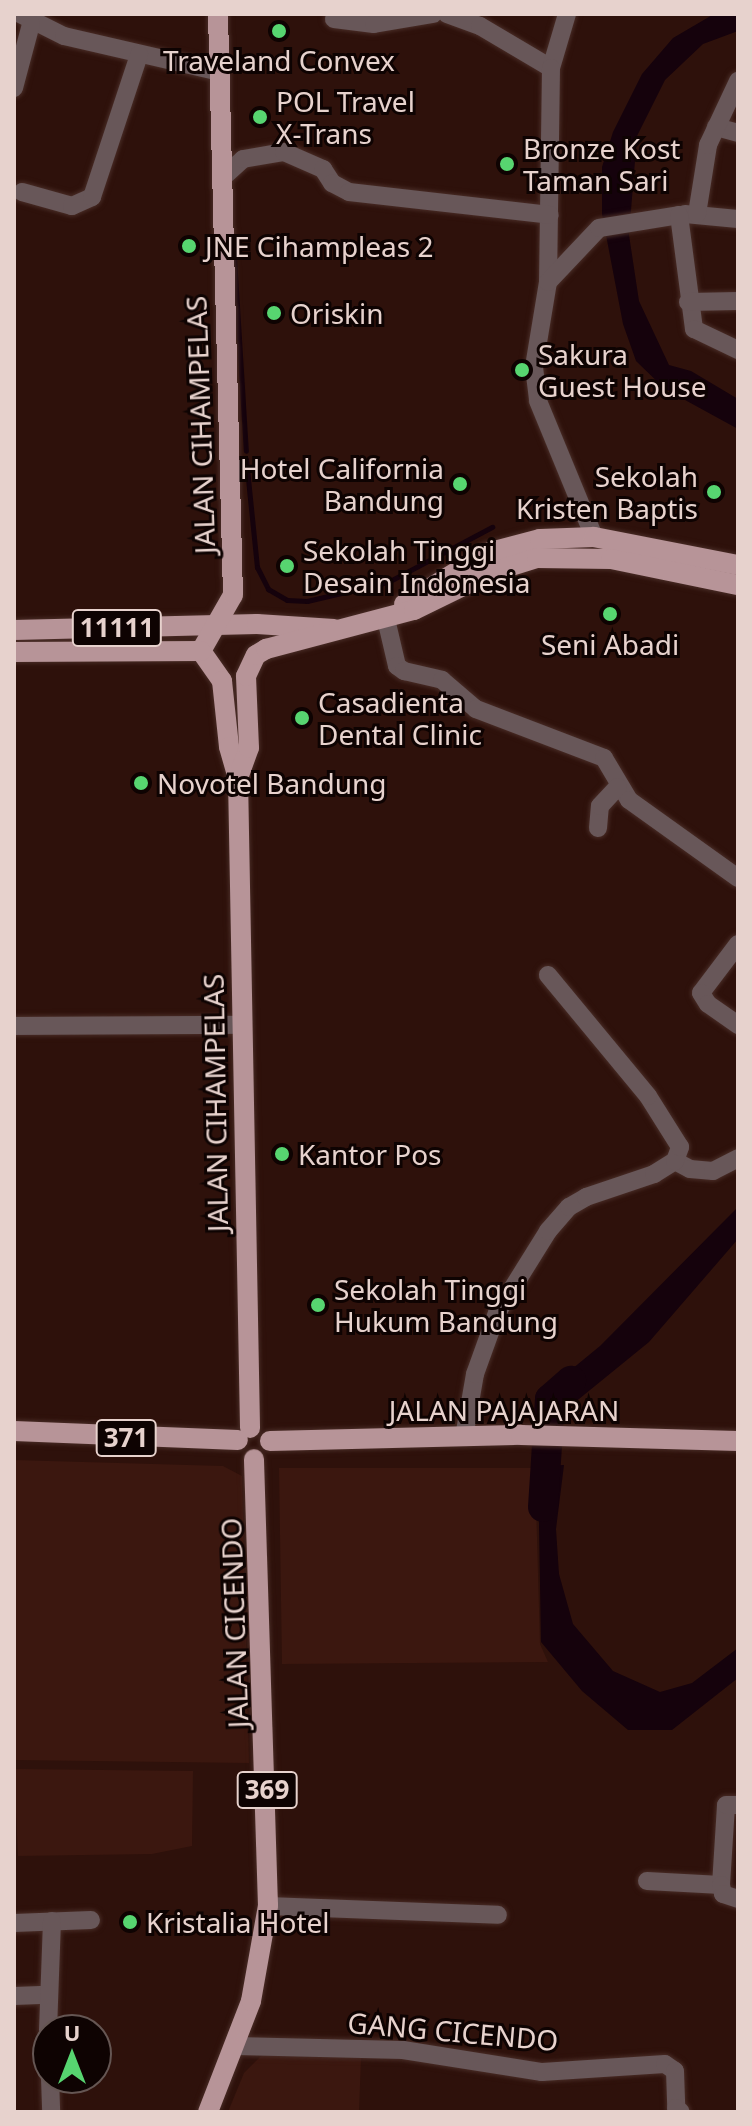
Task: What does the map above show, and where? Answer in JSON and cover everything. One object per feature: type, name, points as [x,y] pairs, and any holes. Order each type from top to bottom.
[{"type":"main road","name":"JALAN CIHAMPELAS","points":[[218,14],[227,173],[233,595],[219,625],[201,651],[222,681],[229,747],[238,778],[244,1434]]},
{"type":"main road","points":[[386,619],[487,553],[540,539],[594,537],[738,565]]},
{"type":"main road","points":[[233,595],[266,624],[338,629],[386,619],[492,572],[537,558],[600,558],[738,585]]},
{"type":"main road","name":"11111","points":[[14,630],[266,624]]},
{"type":"main road","name":"JALAN CIHAMPELAS","points":[[238,778],[249,748],[246,676],[256,655],[266,649],[338,629]]},
{"type":"main road","name":"11111","points":[[14,652],[201,651]]},
{"type":"main road","points":[[263,1430],[270,1441],[266,1454],[254,1459],[241,1453],[244,1434],[263,1430]]},
{"type":"main road","name":"371","points":[[14,1431],[244,1434]]},
{"type":"main road","name":"JALAN PAJAJARAN","points":[[270,1441],[580,1435],[738,1441]]},
{"type":"main road","name":"JALAN CICENDO","points":[[208,2112],[236,2046],[261,1958],[268,1906],[254,1459]]},
{"type":"street","points":[[447,14],[480,26],[551,68]]},
{"type":"street","points":[[567,14],[551,68],[548,282],[534,367],[538,401],[594,537]]},
{"type":"street","points":[[334,19],[374,24],[421,15]]},
{"type":"street","points":[[14,88],[26,19],[139,55],[220,72]]},
{"type":"street","points":[[22,192],[72,206],[92,197],[139,55]]},
{"type":"street","points":[[738,81],[716,127],[688,214],[688,302],[694,329],[738,350]]},
{"type":"street","points":[[716,127],[738,133]]},
{"type":"street","points":[[227,173],[265,152],[284,152],[323,169],[332,183],[349,192],[550,215]]},
{"type":"street","points":[[548,282],[603,227],[688,214],[738,219]]},
{"type":"street","points":[[688,302],[738,301]]},
{"type":"street","points":[[386,619],[397,666],[404,671],[442,680],[476,709],[604,758],[629,800],[738,878]]},
{"type":"street","points":[[598,828],[600,806],[618,785]]},
{"type":"street","points":[[738,944],[701,993],[708,1004],[738,1025]]},
{"type":"street","points":[[548,975],[581,1009],[675,1133],[680,1147],[675,1161]]},
{"type":"street","points":[[14,1026],[241,1025]]},
{"type":"street","points":[[464,1437],[485,1343],[511,1284],[541,1239],[569,1207],[675,1161],[713,1171],[738,1158]]},
{"type":"street","points":[[738,1805],[726,1805],[721,1885],[723,1894],[738,1899]]},
{"type":"street","points":[[647,1881],[721,1885]]},
{"type":"street","points":[[268,1906],[498,1915]]},
{"type":"street","points":[[14,1923],[91,1920]]},
{"type":"street","points":[[48,2014],[52,1921]]},
{"type":"street","points":[[14,1996],[47,1995]]},
{"type":"street","name":"GANG CICENDO","points":[[236,2046],[403,2050],[542,2072],[665,2064],[675,2071],[675,2105],[681,2112]]},
{"type":"shaded area","points":[[714,14],[738,14],[738,31],[703,44],[665,80],[637,136],[629,235],[639,301],[669,365],[691,371],[738,399],[738,429],[665,389],[636,361],[623,324],[602,214],[602,167],[613,132],[642,74],[673,38]]},
{"type":"shaded area","points":[[738,1207],[738,1239],[649,1342],[563,1412],[535,1413],[555,1383],[600,1346]]},
{"type":"shaded area","points":[[14,1460],[223,1466],[242,1476],[249,1763],[14,1760]]},
{"type":"shaded area","points":[[564,1465],[556,1529],[559,1574],[573,1624],[613,1671],[660,1692],[692,1683],[738,1648],[738,1678],[672,1730],[628,1730],[582,1691],[541,1642],[538,1466]]},
{"type":"shaded area","points":[[279,1468],[535,1468],[540,1644],[548,1662],[282,1664]]},
{"type":"shaded area","points":[[14,1769],[193,1771],[192,1846],[152,1854],[18,1856]]},
{"type":"shaded area","points":[[263,2054],[361,2058],[359,2112],[228,2112],[244,2073]]},
{"type":"waterway","points":[[234,257],[246,451]]},
{"type":"waterway","points":[[246,459],[257,567],[268,589],[287,600],[307,601],[388,582],[492,527]]},
{"type":"waterway","points":[[543,1507],[550,1399],[571,1381]]},
{"type":"place","name":"Traveland Convex","points":[[279,31]]},
{"type":"place","name":"POL Travel X-Trans","points":[[260,117]]},
{"type":"place","name":"Bronze Kost Taman Sari","points":[[507,164]]},
{"type":"place","name":"JNE Cihampleas 2","points":[[189,246]]},
{"type":"place","name":"Oriskin","points":[[274,313]]},
{"type":"place","name":"Sakura Guest House","points":[[522,370]]},
{"type":"place","name":"Hotel California Bandung","points":[[460,484]]},
{"type":"place","name":"Sekolah Kristen Baptis","points":[[714,492]]},
{"type":"place","name":"Sekolah Tinggi Desain Indonesia","points":[[287,566]]},
{"type":"place","name":"Seni Abadi","points":[[610,614]]},
{"type":"place","name":"Casadienta Dental Clinic","points":[[302,718]]},
{"type":"place","name":"Novotel Bandung","points":[[141,783]]},
{"type":"place","name":"Kantor Pos","points":[[282,1154]]},
{"type":"place","name":"Sekolah Tinggi Hukum Bandung","points":[[318,1305]]},
{"type":"place","name":"Kristalia Hotel","points":[[130,1922]]}]
